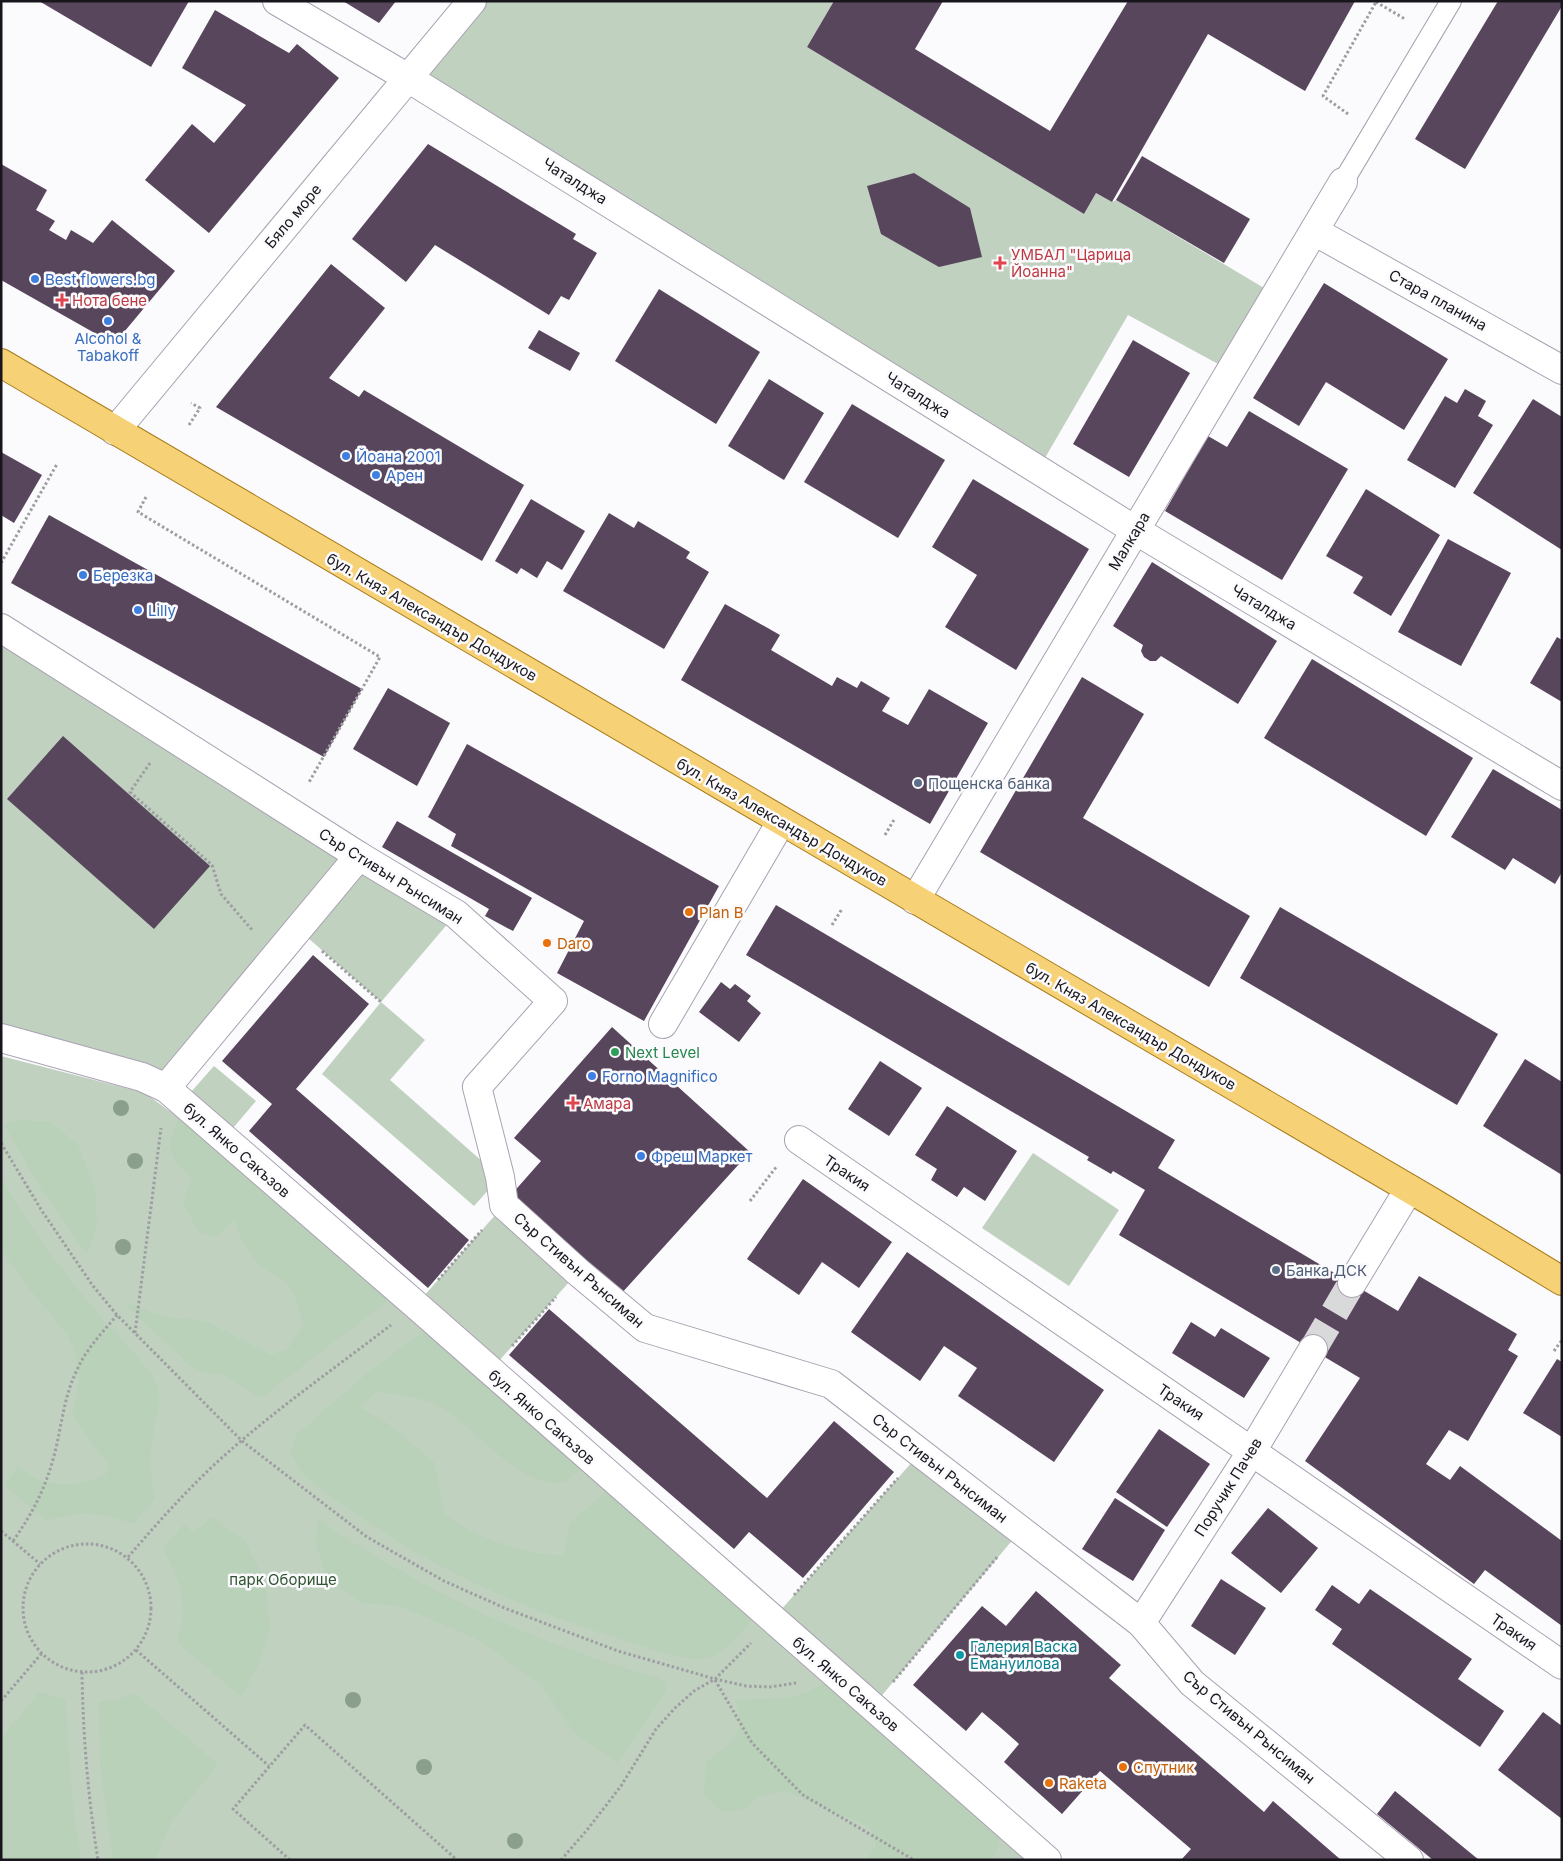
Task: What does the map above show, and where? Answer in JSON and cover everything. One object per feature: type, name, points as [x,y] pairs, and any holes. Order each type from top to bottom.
[{"type":"main road","name":"бул. Княз Александър Дондуков","points":[[1,363],[1409,1189],[1562,1281]]},
{"type":"street","name":"Чаталджа","points":[[277,1],[408,78],[1136,530],[1562,786]]},
{"type":"street","name":"Бяло море","points":[[114,431],[472,1]]},
{"type":"street","name":"Малкара","points":[[915,900],[1343,182]]},
{"type":"street","name":"Стара планина","points":[[1314,231],[1562,370]]},
{"type":"street","name":"Сър Стивън Рънсиман","points":[[1,628],[359,856],[456,914],[553,1001],[477,1087],[500,1177],[504,1205],[578,1272],[645,1328],[831,1384],[1141,1624],[1192,1682],[1409,1860]]},
{"type":"street","points":[[663,1024],[781,822]]},
{"type":"street","points":[[166,1088],[359,856]]},
{"type":"street","name":"бул. Янко Сакъзов","points":[[1,1038],[142,1077],[166,1088],[416,1305],[1047,1860]]},
{"type":"street","name":"Тракия","points":[[799,1140],[1562,1665]]},
{"type":"street","points":[[1352,1283],[1409,1189]]},
{"type":"street","name":"Поручик Пачев","points":[[1141,1624],[1252,1450],[1312,1349]]},
{"type":"lane","points":[[1343,182],[1451,1]]},
{"type":"path","points":[[1323,96],[1376,2]]},
{"type":"path","points":[[189,425],[200,408],[191,403]]},
{"type":"path","points":[[1,563],[57,464]]},
{"type":"path","points":[[146,497],[138,512],[380,657],[292,813]]},
{"type":"path","points":[[170,735],[130,792],[212,865],[222,894],[258,938],[267,966]]},
{"type":"path","points":[[885,836],[895,818]]},
{"type":"path","points":[[832,925],[842,909]]},
{"type":"path","points":[[299,930],[381,1002]]},
{"type":"path","points":[[134,1333],[166,1088]]},
{"type":"path","points":[[750,1201],[799,1140]]},
{"type":"path","points":[[1,1143],[42,1211],[93,1286],[117,1315],[242,1441],[366,1537],[444,1581],[507,1609],[609,1647],[715,1679],[746,1686],[770,1687],[802,1682]]},
{"type":"path","points":[[128,1557],[177,1501],[242,1441],[416,1305],[504,1205]]},
{"type":"path","points":[[490,1371],[578,1272]]},
{"type":"path","points":[[13,1541],[28,1520],[46,1485],[56,1450],[65,1402],[77,1370],[94,1341],[117,1315]]},
{"type":"path","points":[[1554,1351],[1562,1340]]},
{"type":"path","points":[[772,1620],[920,1452]]},
{"type":"path","points":[[1,1530],[40,1564]]},
{"type":"path","points":[[873,1706],[1020,1531]]},
{"type":"path","points":[[91,1544],[109,1548],[128,1557],[139,1569],[147,1584],[151,1600],[151,1618],[147,1634],[136,1650],[126,1660],[112,1668],[95,1672],[82,1672],[63,1668],[42,1653],[27,1632],[23,1613],[24,1595],[30,1578],[40,1564],[56,1552],[73,1545],[91,1544]]},
{"type":"path","points":[[561,1860],[587,1830],[620,1786],[656,1729],[675,1708],[694,1691],[715,1679],[753,1641]]},
{"type":"path","points":[[136,1650],[269,1766]]},
{"type":"path","points":[[1,1701],[42,1653]]},
{"type":"path","points":[[82,1672],[82,1732],[90,1809],[98,1860]]},
{"type":"path","points":[[715,1679],[752,1743],[803,1795],[914,1860]]},
{"type":"path","points":[[290,1860],[233,1809],[305,1725],[457,1860]]},
{"type":"green space","points":[[472,1],[834,1],[807,47],[1084,214],[1096,193],[1112,202],[1116,200],[1276,295],[1231,371],[1128,315],[1038,470],[408,78]]},
{"type":"green space","points":[[1,628],[456,914],[381,1002],[299,930],[166,1088],[1,1038]]},
{"type":"green space","points":[[381,1002],[425,1040],[390,1080],[500,1177],[474,1206],[322,1074]]},
{"type":"green space","name":"парк Оборище","points":[[1,1056],[145,1093],[179,1118],[398,1306],[1032,1860],[1,1860]]},
{"type":"green space","points":[[214,1066],[256,1101],[233,1128],[191,1092]]},
{"type":"green space","points":[[179,1118],[390,1299],[265,1395],[257,1396],[225,1376],[203,1372],[189,1365],[123,1302],[165,1317],[205,1321],[271,1355],[288,1348],[304,1324],[296,1300],[286,1283],[258,1264],[242,1242],[235,1220],[215,1237],[198,1231],[183,1204],[191,1179],[171,1151],[171,1137]]},
{"type":"green space","points":[[20,1120],[50,1122],[78,1144],[96,1192],[97,1227],[87,1255],[40,1188],[4,1124]]},
{"type":"green space","points":[[1033,1153],[1119,1210],[1069,1286],[982,1228]]},
{"type":"green space","points":[[1,1177],[57,1262],[95,1310],[139,1358],[153,1377],[157,1386],[159,1400],[151,1456],[155,1499],[133,1524],[112,1517],[90,1514],[69,1515],[47,1521],[4,1485],[18,1467],[28,1474],[49,1483],[71,1484],[105,1475],[109,1466],[72,1415],[77,1389],[78,1368],[68,1336],[33,1294],[7,1259],[2,1249]]},
{"type":"green space","points":[[504,1205],[578,1272],[490,1371],[416,1305]]},
{"type":"green space","points":[[426,1330],[583,1466],[565,1481],[549,1483],[533,1478],[499,1456],[440,1407],[417,1398],[376,1392],[361,1408],[387,1423],[434,1462],[445,1515],[473,1532],[501,1544],[530,1552],[563,1556],[570,1523],[609,1489],[754,1617],[730,1644],[715,1655],[707,1658],[690,1659],[664,1653],[591,1630],[515,1601],[478,1585],[406,1547],[372,1525],[304,1475],[290,1452],[296,1435],[367,1373]]},
{"type":"green space","points":[[921,1452],[1020,1531],[873,1706],[772,1620]]},
{"type":"green space","points":[[211,1517],[245,1540],[265,1581],[270,1630],[257,1668],[241,1697],[177,1642],[182,1616],[181,1594],[174,1572],[163,1549],[184,1524],[194,1533]]},
{"type":"green space","points":[[318,1519],[398,1570],[481,1613],[568,1649],[658,1678],[665,1682],[667,1691],[617,1763],[574,1733],[541,1684],[476,1639],[400,1606],[361,1603],[327,1578],[316,1543]]},
{"type":"green space","points":[[827,1681],[1002,1834],[993,1860],[866,1860],[876,1846],[870,1827],[785,1791],[761,1796],[742,1810],[720,1811],[704,1793],[706,1763],[735,1739],[741,1723],[735,1700],[794,1696],[816,1688]]},
{"type":"green space","points":[[40,1692],[66,1700],[71,1780],[81,1860],[1,1860],[1,1738]]},
{"type":"green space","points":[[134,1693],[218,1764],[172,1821],[155,1860],[113,1860],[100,1766],[99,1702],[118,1699]]},
{"type":"building","points":[[39,1],[189,1],[151,67]]},
{"type":"building","points":[[343,1],[396,1],[379,23]]},
{"type":"building","points":[[834,1],[943,1],[915,49],[1050,131],[1128,1],[1355,1],[1305,91],[1208,34],[1112,202],[1096,193],[1084,214],[807,47]]},
{"type":"building","points":[[1498,1],[1562,1],[1562,6],[1465,169],[1415,139]]},
{"type":"building","points":[[215,10],[289,53],[297,44],[339,78],[209,233],[145,180],[192,124],[214,143],[246,105],[182,68]]},
{"type":"building","points":[[428,144],[576,234],[573,239],[597,253],[569,300],[561,296],[549,315],[435,245],[406,282],[352,239]]},
{"type":"building","points":[[1142,156],[1250,219],[1224,263],[1116,200]]},
{"type":"building","points":[[1,164],[47,190],[36,210],[55,221],[49,230],[66,240],[71,230],[93,243],[112,220],[175,271],[114,344],[1,280]]},
{"type":"building","points":[[914,173],[970,208],[982,257],[939,267],[881,234],[867,186]]},
{"type":"building","points":[[331,264],[385,308],[329,378],[359,397],[364,390],[524,485],[482,561],[216,407]]},
{"type":"building","points":[[1324,283],[1448,359],[1404,430],[1326,382],[1299,426],[1253,398]]},
{"type":"building","points":[[659,289],[760,352],[716,424],[615,361]]},
{"type":"building","points":[[539,330],[580,353],[570,371],[528,348]]},
{"type":"building","points":[[1133,340],[1190,373],[1129,477],[1073,444]]},
{"type":"building","points":[[769,379],[824,413],[784,480],[728,446]]},
{"type":"building","points":[[1465,389],[1486,401],[1478,416],[1493,425],[1455,488],[1407,460],[1445,396],[1457,403]]},
{"type":"building","points":[[1533,399],[1562,417],[1562,550],[1473,493]]},
{"type":"building","points":[[852,404],[945,460],[898,538],[804,482]]},
{"type":"building","points":[[1249,411],[1348,469],[1282,580],[1165,511],[1208,436],[1227,447]]},
{"type":"building","points":[[1,452],[42,475],[14,523],[1,515]]},
{"type":"building","points":[[973,479],[1089,549],[1016,670],[945,627],[977,575],[932,547]]},
{"type":"building","points":[[1366,489],[1440,535],[1391,616],[1353,593],[1363,577],[1326,556]]},
{"type":"building","points":[[531,499],[585,531],[562,570],[547,561],[537,578],[521,568],[517,574],[495,561]]},
{"type":"building","points":[[609,513],[634,528],[638,521],[690,552],[686,558],[709,572],[664,649],[563,591]]},
{"type":"building","points":[[49,515],[362,689],[324,757],[11,583]]},
{"type":"building","points":[[1448,539],[1511,573],[1461,666],[1398,632]]},
{"type":"building","points":[[1152,562],[1277,641],[1238,704],[1161,656],[1156,661],[1150,661],[1144,657],[1141,651],[1143,645],[1113,626]]},
{"type":"building","points":[[725,604],[780,635],[771,650],[832,686],[837,677],[857,688],[861,681],[890,698],[882,711],[908,725],[929,689],[988,723],[930,824],[681,680]]},
{"type":"building","points":[[1557,637],[1562,640],[1562,702],[1530,683]]},
{"type":"building","points":[[1312,659],[1473,758],[1426,836],[1264,738]]},
{"type":"building","points":[[1082,677],[1144,714],[1083,818],[1250,916],[1209,987],[980,852]]},
{"type":"building","points":[[388,688],[450,723],[417,786],[353,749]]},
{"type":"building","points":[[63,736],[210,866],[154,929],[7,799]]},
{"type":"building","points":[[467,744],[719,886],[644,1021],[557,973],[584,921],[451,846],[456,834],[428,817]]},
{"type":"building","points":[[1493,769],[1562,810],[1562,872],[1555,884],[1513,858],[1505,870],[1451,837]]},
{"type":"building","points":[[397,821],[532,898],[513,931],[485,916],[489,909],[382,847]]},
{"type":"building","points":[[776,905],[1175,1140],[1158,1168],[1398,1311],[1419,1276],[1517,1334],[1508,1350],[1518,1356],[1468,1441],[1449,1430],[1426,1464],[1450,1480],[1460,1466],[1562,1541],[1562,1626],[1485,1570],[1474,1584],[1305,1461],[1360,1378],[1119,1235],[1145,1190],[1113,1171],[1111,1174],[1087,1160],[1089,1157],[746,955]]},
{"type":"building","points":[[1280,907],[1498,1034],[1457,1105],[1240,978]]},
{"type":"building","points":[[313,955],[369,1004],[296,1089],[469,1240],[428,1288],[249,1131],[272,1104],[222,1061]]},
{"type":"building","points":[[721,982],[730,989],[735,984],[751,996],[747,1001],[761,1013],[739,1042],[699,1012]]},
{"type":"building","name":"Фреш Маркет","points":[[612,1027],[750,1152],[620,1295],[511,1195],[541,1161],[514,1138]]},
{"type":"building","points":[[1525,1059],[1562,1082],[1562,1175],[1483,1126]]},
{"type":"building","points":[[880,1061],[922,1088],[889,1136],[848,1109]]},
{"type":"building","points":[[947,1106],[1017,1151],[985,1201],[964,1187],[957,1197],[931,1180],[937,1169],[915,1155]]},
{"type":"building","points":[[803,1179],[892,1242],[859,1288],[822,1262],[799,1295],[747,1259]]},
{"type":"building","points":[[907,1252],[1104,1390],[1054,1462],[958,1396],[977,1368],[944,1346],[920,1381],[851,1332]]},
{"type":"building","points":[[549,1309],[767,1498],[834,1421],[894,1472],[803,1578],[749,1532],[734,1549],[509,1355]]},
{"type":"building","points":[[1191,1322],[1215,1337],[1221,1328],[1270,1358],[1244,1398],[1172,1353]]},
{"type":"building","points":[[1557,1359],[1562,1362],[1562,1437],[1523,1413]]},
{"type":"building","points":[[1159,1429],[1210,1464],[1167,1527],[1116,1492]]},
{"type":"building","points":[[1115,1498],[1165,1530],[1133,1581],[1082,1549]]},
{"type":"building","points":[[1268,1508],[1318,1548],[1281,1593],[1231,1553]]},
{"type":"building","points":[[1221,1579],[1266,1608],[1235,1655],[1191,1626]]},
{"type":"building","points":[[1332,1585],[1359,1604],[1370,1589],[1472,1659],[1458,1679],[1504,1711],[1480,1747],[1332,1644],[1342,1629],[1315,1610]]},
{"type":"building","points":[[1036,1591],[1121,1665],[1109,1678],[1264,1812],[1273,1801],[1341,1860],[1181,1860],[1191,1849],[1100,1771],[1062,1814],[1004,1762],[1019,1744],[1001,1728],[982,1712],[966,1731],[913,1685],[982,1606],[1006,1626]]},
{"type":"building","points":[[1543,1712],[1562,1726],[1562,1819],[1498,1770]]},
{"type":"building","points":[[1395,1791],[1479,1860],[1433,1860],[1377,1814]]},
{"type":"tunnel","points":[[1313,1349],[1352,1283]]},
{"type":"place","name":"УМБАЛ \"Царица Йоанна\"","points":[[1000,263]]},
{"type":"place","name":"Best flowers.bg","points":[[35,279]]},
{"type":"place","name":"Нота бене","points":[[62,300]]},
{"type":"place","name":"Alcohol & Tabakoff","points":[[108,321]]},
{"type":"place","name":"Йоана 2001","points":[[346,456]]},
{"type":"place","name":"Арен","points":[[376,475]]},
{"type":"place","name":"Березка","points":[[83,575]]},
{"type":"place","name":"Lilly","points":[[138,610]]},
{"type":"place","name":"Пощенска банка","points":[[918,783]]},
{"type":"place","name":"Plan B","points":[[689,912]]},
{"type":"place","name":"Daro","points":[[547,943]]},
{"type":"place","name":"Next Level","points":[[615,1052]]},
{"type":"place","name":"Forno Magnifico","points":[[592,1076]]},
{"type":"place","name":"Амара","points":[[573,1103]]},
{"type":"place","name":"Фреш Маркет","points":[[641,1156]]},
{"type":"place","name":"Банка ДСК","points":[[1276,1270]]},
{"type":"place","name":"Галерия Васка Емануилова","points":[[960,1655]]},
{"type":"place","name":"Спутник","points":[[1123,1767]]},
{"type":"place","name":"Raketa","points":[[1049,1783]]}]
